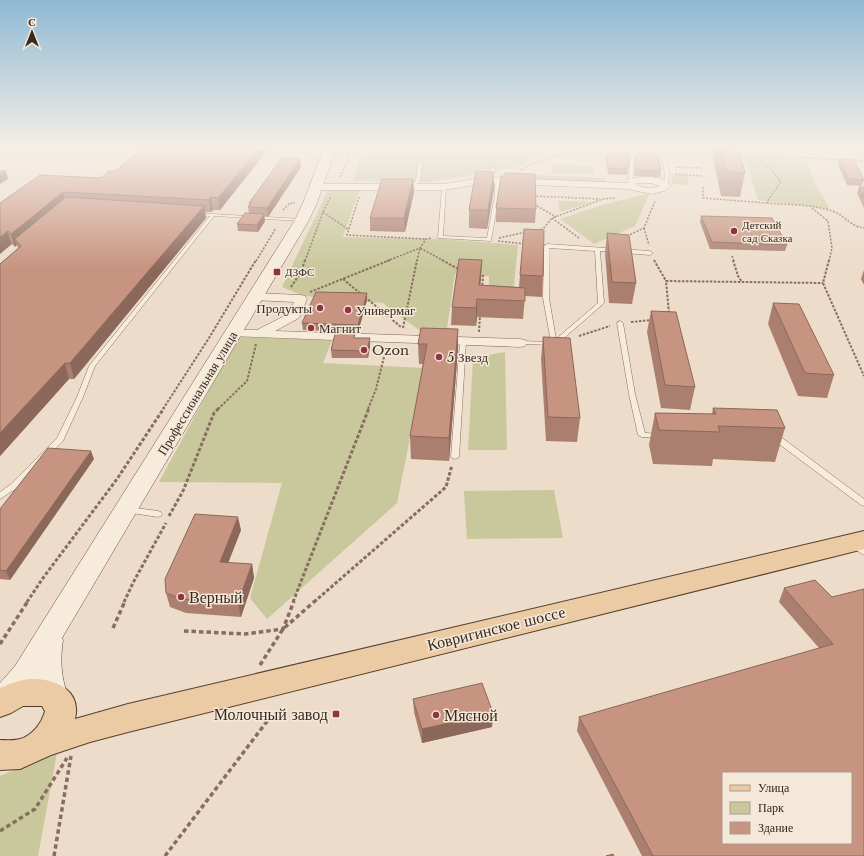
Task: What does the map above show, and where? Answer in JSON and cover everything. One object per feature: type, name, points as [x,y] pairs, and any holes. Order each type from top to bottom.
[{"type":"main road","name":"Профессиональная улица","points":[[1,703],[24,674],[126,510],[302,220],[316,188]]},
{"type":"main road","name":"Ковригинское шоссе","points":[[42,744],[70,734],[128,718],[662,587],[860,545]]},
{"type":"main road","name":"Профессиональная улица","points":[[2,757],[31,751],[51,736],[58,727],[61,718],[57,702],[48,684],[46,671],[46,655],[51,632]]},
{"type":"main road","name":"Профессиональная улица","points":[[1,703],[24,693],[45,692],[57,702]]},
{"type":"main road","name":"Ковригинское шоссе","points":[[57,702],[76,719],[98,721],[128,718]]},
{"type":"street","points":[[636,188],[646,191],[662,189]]},
{"type":"street","points":[[256,296],[301,299],[295,315],[259,334]]},
{"type":"street","points":[[234,333],[520,343]]},
{"type":"lane","points":[[444,188],[440,237],[489,240],[497,188]]},
{"type":"lane","points":[[191,214],[302,220]]},
{"type":"lane","points":[[0,496],[14,486],[60,439],[80,397],[92,366],[213,215]]},
{"type":"lane","points":[[554,344],[546,298],[547,246],[650,253]]},
{"type":"lane","points":[[520,343],[554,344],[601,303],[597,250]]},
{"type":"lane","points":[[620,323],[632,394],[642,435],[664,436]]},
{"type":"lane","points":[[455,457],[463,342]]},
{"type":"lane","points":[[769,432],[864,503]]},
{"type":"lane","points":[[126,510],[158,514]]},
{"type":"path","points":[[281,298],[288,292],[302,272],[323,212],[335,188]]},
{"type":"path","points":[[362,188],[347,235],[426,239],[440,237]]},
{"type":"path","points":[[703,188],[703,198],[766,203],[834,212],[854,227],[864,228]]},
{"type":"path","points":[[766,203],[777,188]]},
{"type":"path","points":[[552,218],[597,250],[644,228],[662,189]]},
{"type":"path","points":[[497,195],[603,199],[630,196],[646,191]]},
{"type":"path","points":[[536,230],[543,229],[552,218],[603,199]]},
{"type":"path","points":[[532,202],[556,217]]},
{"type":"path","points":[[0,644],[42,578],[117,479],[209,338],[280,219],[283,210],[290,203],[328,203]]},
{"type":"path","points":[[812,208],[828,221],[832,248],[823,283],[864,376]]},
{"type":"path","points":[[323,212],[349,230]]},
{"type":"path","points":[[489,240],[529,232]]},
{"type":"path","points":[[403,328],[420,248],[426,239]]},
{"type":"path","points":[[489,240],[547,246]]},
{"type":"path","points":[[420,248],[458,270],[464,271]]},
{"type":"path","points":[[317,292],[310,292],[420,248]]},
{"type":"path","points":[[732,256],[738,276],[742,282]]},
{"type":"path","points":[[477,274],[483,276],[482,290]]},
{"type":"path","points":[[343,279],[418,340]]},
{"type":"path","points":[[670,318],[666,281],[823,283]]},
{"type":"path","points":[[478,342],[480,312]]},
{"type":"path","points":[[554,344],[620,323],[656,319]]},
{"type":"path","points":[[113,628],[134,581],[183,491],[214,413],[247,381],[259,334]]},
{"type":"path","points":[[260,666],[283,629],[376,389],[389,339]]},
{"type":"path","points":[[184,631],[244,634],[283,629],[446,487],[455,457]]},
{"type":"path","points":[[165,856],[271,716]]},
{"type":"path","points":[[0,831],[35,808],[71,752],[54,856]]},
{"type":"green space","points":[[329,188],[360,188],[343,237],[443,239],[518,245],[513,296],[489,296],[489,276],[455,274],[446,335],[425,334],[383,303],[304,296],[282,287]]},
{"type":"green space","points":[[754,188],[818,188],[830,209],[758,200]]},
{"type":"green space","points":[[650,193],[635,226],[594,244],[560,219],[605,204]]},
{"type":"green space","points":[[558,201],[592,202],[560,212]]},
{"type":"green space","points":[[238,337],[332,340],[323,363],[424,368],[397,503],[267,619],[250,598],[282,483],[159,482]]},
{"type":"green space","points":[[505,352],[507,450],[468,450],[473,358]]},
{"type":"green space","points":[[554,490],[563,538],[467,539],[464,491]]},
{"type":"green space","points":[[57,753],[38,856],[0,856],[0,776]]},
{"type":"building","points":[[22,188],[226,188],[218,198],[211,197],[209,200],[63,192],[11,234],[8,231],[0,237],[0,203]]},
{"type":"building","points":[[260,188],[281,188],[267,208],[248,207],[251,203],[249,203]]},
{"type":"building","points":[[379,188],[411,188],[404,218],[370,218]]},
{"type":"building","points":[[473,188],[491,188],[488,210],[469,210]]},
{"type":"building","points":[[499,188],[535,188],[536,209],[496,208]]},
{"type":"building","points":[[859,188],[864,188],[864,197]]},
{"type":"building","points":[[66,197],[204,206],[70,363],[65,363],[0,433],[0,264],[21,246],[15,239]]},
{"type":"building","points":[[245,213],[264,214],[257,225],[237,224]]},
{"type":"building","points":[[701,216],[772,218],[787,245],[712,242]]},
{"type":"building","points":[[524,229],[544,230],[543,276],[520,275]]},
{"type":"building","points":[[607,233],[629,235],[636,283],[612,282]]},
{"type":"building","points":[[459,259],[482,260],[479,285],[525,288],[525,301],[477,299],[476,308],[452,307]]},
{"type":"building","points":[[316,292],[367,293],[358,325],[302,323]]},
{"type":"building","points":[[773,303],[799,304],[834,375],[805,373]]},
{"type":"building","points":[[651,311],[676,312],[695,387],[665,385]]},
{"type":"building","points":[[421,328],[458,329],[449,438],[410,436],[427,344],[418,344]]},
{"type":"building","points":[[335,334],[355,334],[354,338],[370,338],[367,351],[331,350]]},
{"type":"building","points":[[543,337],[570,338],[580,418],[548,417]]},
{"type":"building","points":[[713,408],[777,410],[785,428],[718,426],[720,432],[659,430],[655,413],[716,414]]},
{"type":"building","points":[[48,448],[91,451],[6,571],[0,570],[0,509]]},
{"type":"building","points":[[195,514],[238,517],[220,562],[252,564],[238,603],[183,599],[166,593],[165,579]]},
{"type":"building","points":[[815,580],[832,597],[864,589],[864,856],[653,856],[579,717],[833,644],[784,588]]},
{"type":"building","points":[[482,683],[493,713],[422,729],[413,699]]},
{"type":"place","name":"Детский сад Сказка","points":[[734,231]]},
{"type":"place","name":"ДЗФС","points":[[277,272]]},
{"type":"place","name":"Продукты","points":[[320,308]]},
{"type":"place","name":"Универмаг","points":[[348,310]]},
{"type":"place","name":"Магнит","points":[[311,328]]},
{"type":"place","name":"Ozon","points":[[364,350]]},
{"type":"place","name":"5 Звезд","points":[[439,357]]},
{"type":"place","name":"Верный","points":[[181,597]]},
{"type":"place","name":"Молочный завод","points":[[336,714]]},
{"type":"place","name":"Мясной","points":[[436,715]]}]
